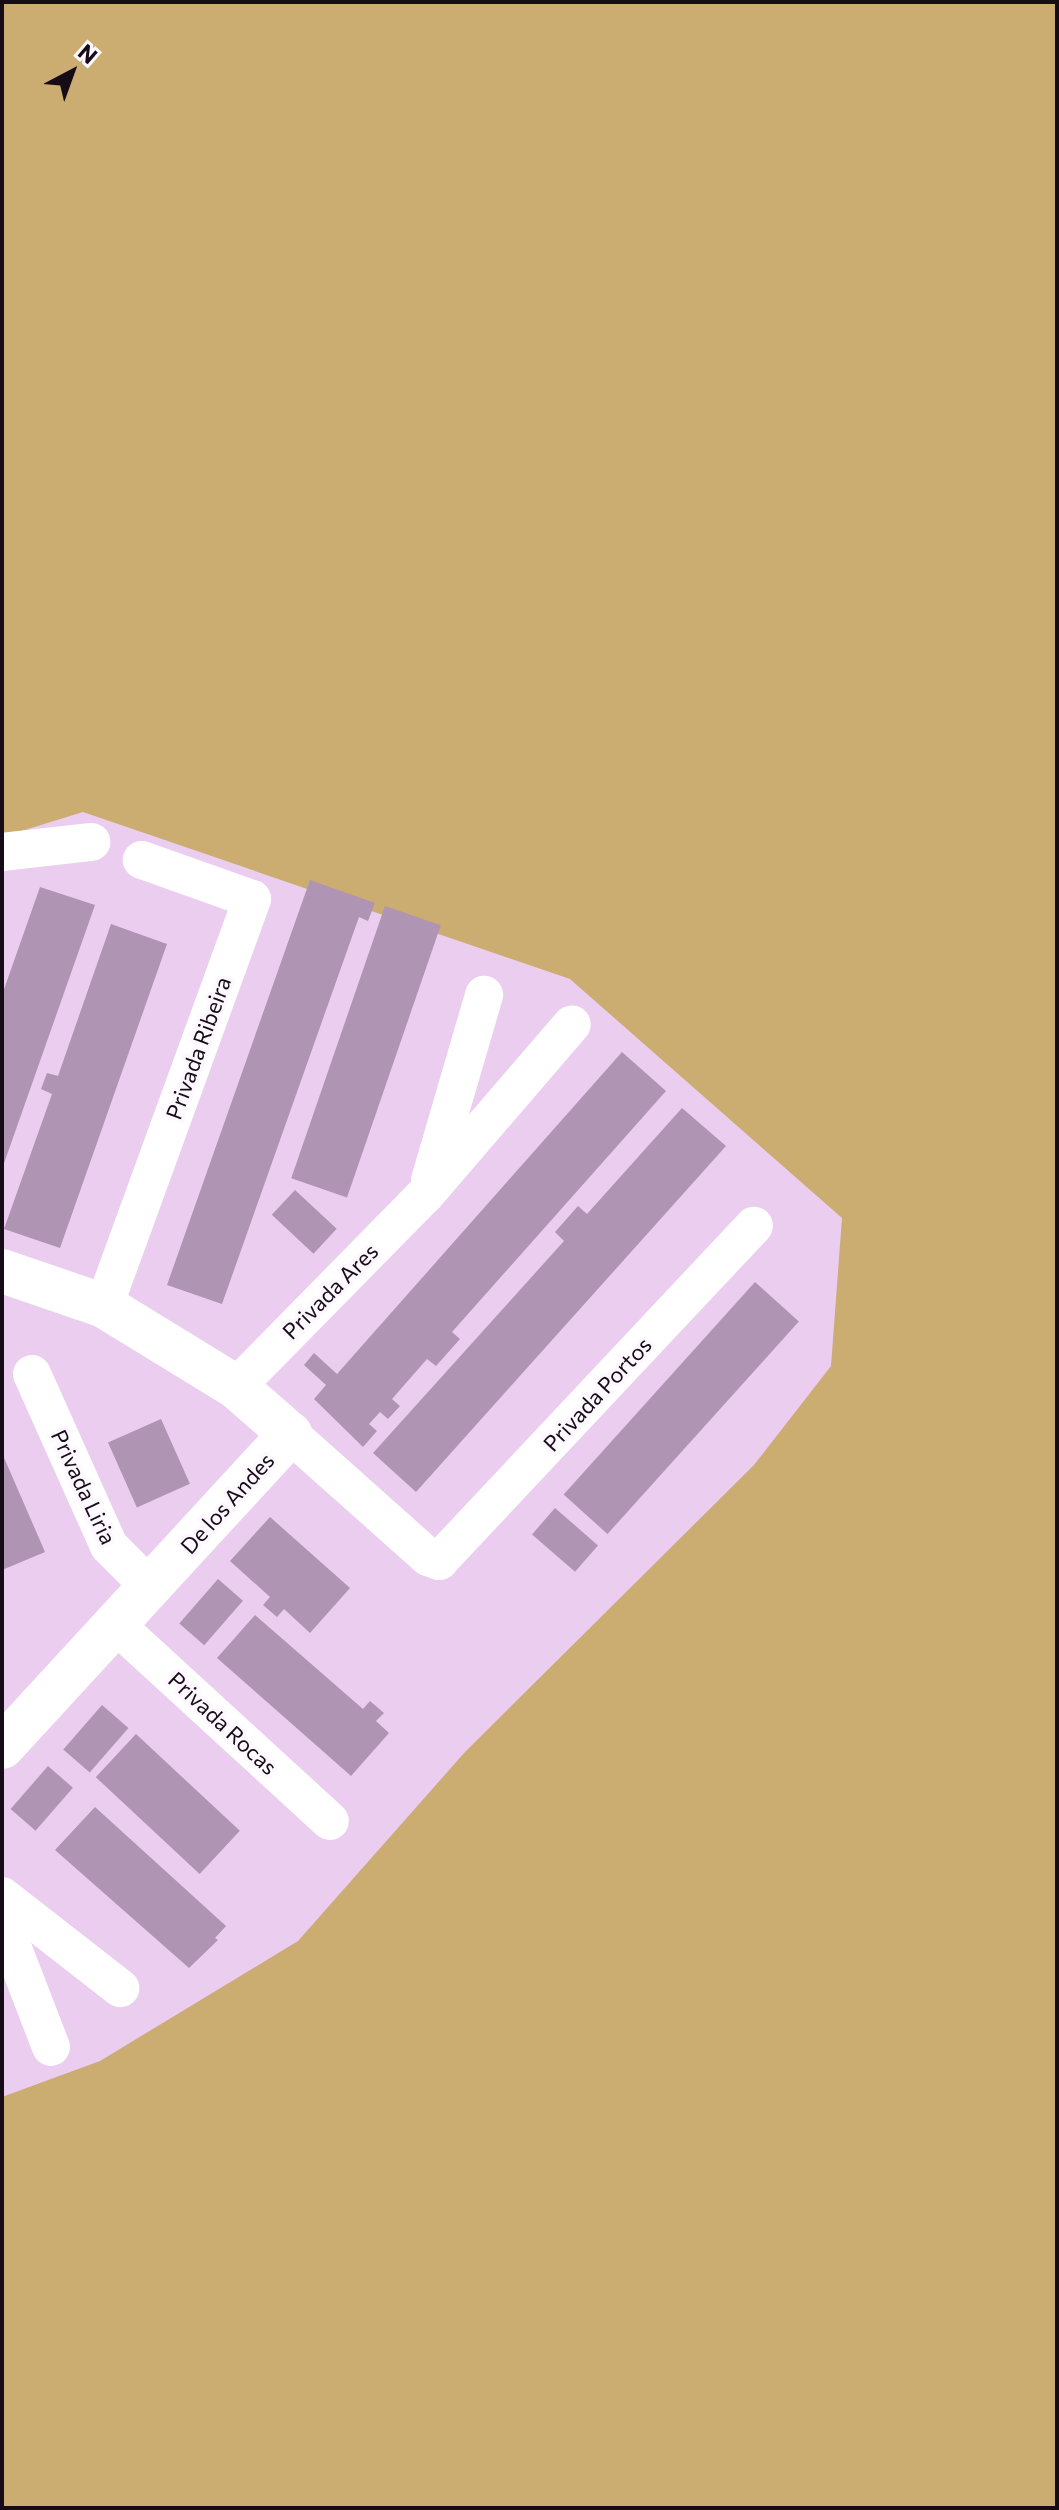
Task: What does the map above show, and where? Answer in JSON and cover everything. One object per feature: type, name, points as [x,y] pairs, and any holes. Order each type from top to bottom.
[{"type":"street","points":[[2,852],[91,842]]},
{"type":"street","name":"Privada Ribeira","points":[[104,1306],[252,899],[142,860]]},
{"type":"street","name":"Privada Ares","points":[[425,1195],[484,995]]},
{"type":"street","name":"Privada Ares","points":[[236,1387],[425,1195],[572,1024]]},
{"type":"street","name":"Privada Portos","points":[[290,1434],[428,1557],[439,1561],[754,1226]]},
{"type":"street","name":"De los Andes","points":[[2,1271],[104,1306],[236,1387],[290,1434],[2,1747]]},
{"type":"street","name":"Privada Liria","points":[[32,1374],[109,1546],[151,1588]]},
{"type":"street","name":"Privada Rocas","points":[[116,1625],[330,1821]]},
{"type":"street","points":[[2,1896],[120,1988]]},
{"type":"street","points":[[2,1920],[51,2047]]},
{"type":"shaded area","points":[[2,2],[1057,2],[1057,2508],[2,2508],[2,2097],[100,2061],[298,1941],[465,1752],[754,1465],[831,1366],[842,1218],[570,979],[83,812],[2,837]]},
{"type":"building","points":[[310,880],[375,903],[368,921],[359,917],[222,1304],[167,1285]]},
{"type":"building","points":[[40,887],[95,905],[2,1169],[2,995]]},
{"type":"building","points":[[385,906],[441,925],[347,1198],[291,1178]]},
{"type":"building","points":[[111,924],[167,944],[60,1248],[4,1229],[52,1094],[41,1089],[47,1073],[58,1076]]},
{"type":"building","points":[[622,1052],[666,1091],[452,1332],[460,1339],[436,1366],[427,1359],[392,1399],[400,1406],[388,1419],[380,1412],[369,1424],[377,1431],[363,1447],[314,1399],[326,1385],[304,1365],[314,1353],[337,1374]]},
{"type":"building","points":[[682,1108],[726,1146],[416,1492],[373,1453],[564,1241],[555,1232],[578,1206],[587,1214]]},
{"type":"building","points":[[295,1190],[337,1229],[313,1254],[272,1215]]},
{"type":"building","points":[[755,1282],[799,1321],[607,1534],[564,1495]]},
{"type":"building","points":[[161,1419],[190,1484],[137,1507],[108,1443]]},
{"type":"building","points":[[2,1453],[45,1552],[2,1570]]},
{"type":"building","points":[[555,1508],[598,1545],[575,1572],[532,1534]]},
{"type":"building","points":[[270,1517],[350,1588],[310,1633],[284,1609],[277,1617],[263,1605],[270,1597],[230,1561]]},
{"type":"building","points":[[218,1579],[243,1601],[204,1645],[179,1624]]},
{"type":"building","points":[[255,1615],[363,1709],[370,1701],[384,1713],[376,1721],[389,1733],[351,1776],[217,1658]]},
{"type":"building","points":[[102,1705],[128,1728],[90,1772],[63,1750]]},
{"type":"building","points":[[136,1734],[240,1831],[200,1874],[96,1777]]},
{"type":"building","points":[[48,1766],[73,1788],[36,1831],[11,1809]]},
{"type":"building","points":[[95,1807],[226,1926],[215,1938],[218,1940],[189,1968],[55,1850]]}]
